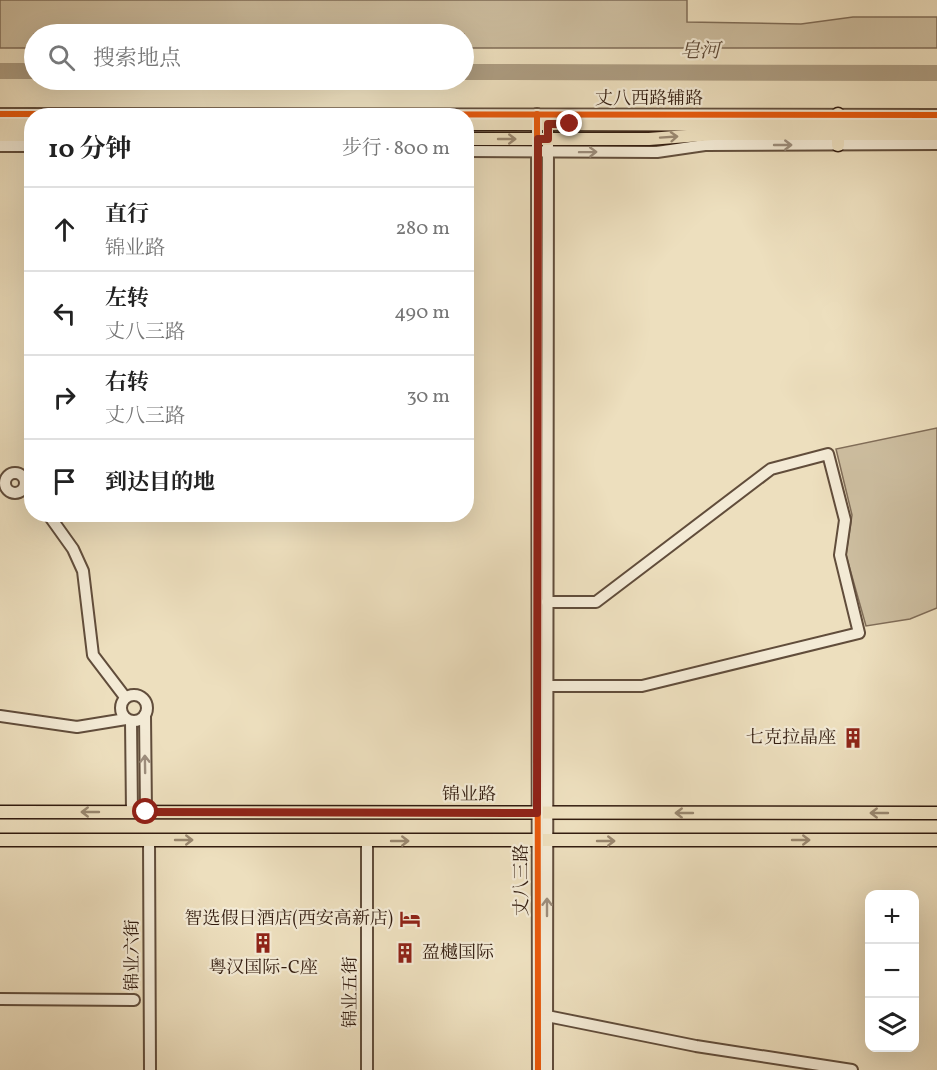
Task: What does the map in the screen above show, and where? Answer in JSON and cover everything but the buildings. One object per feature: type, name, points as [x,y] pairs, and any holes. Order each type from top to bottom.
[{"type":"main road","points":[[474,124],[541,121],[937,134]]},
{"type":"main road","points":[[0,125],[24,125]]},
{"type":"main road","points":[[474,139],[543,139],[937,125]]},
{"type":"main road","points":[[0,135],[24,135]]},
{"type":"main road","name":"锦业路","points":[[0,812],[937,813]]},
{"type":"main road","points":[[0,840],[937,840]]},
{"type":"street","points":[[0,114],[24,114]]},
{"type":"street","points":[[474,151],[657,152],[937,115]]},
{"type":"street","points":[[474,120],[541,121]]},
{"type":"street","name":"丈八三路","points":[[538,1070],[542,841],[543,139],[541,121]]},
{"type":"street","points":[[838,129],[937,144]]},
{"type":"street","points":[[0,146],[24,146]]},
{"type":"street","name":"丈八三路","points":[[542,813],[548,686],[543,153]]},
{"type":"street","points":[[547,602],[596,602],[771,469],[828,454],[845,520],[840,555],[859,633],[642,686],[548,686]]},
{"type":"street","points":[[4,472],[9,490],[24,493]]},
{"type":"street","points":[[54,522],[73,549],[83,571],[93,655],[125,697]]},
{"type":"street","points":[[132,812],[128,720],[121,712],[120,705],[125,697],[133,694],[142,697],[147,705],[144,715],[146,812]]},
{"type":"street","points":[[0,716],[77,727],[140,720],[144,715]]},
{"type":"street","name":"锦业六街","points":[[150,840],[150,1070]]},
{"type":"street","name":"锦业五街","points":[[367,841],[367,1070]]},
{"type":"street","name":"丈八三路","points":[[542,841],[547,1070]]},
{"type":"street","points":[[0,999],[134,1000]]},
{"type":"street","points":[[547,1016],[696,1046],[852,1070]]},
{"type":"shaded area","points":[[0,0],[687,0],[687,22],[801,24],[853,17],[937,17],[937,48],[474,48],[474,24],[24,24],[24,48],[0,48]]},
{"type":"shaded area","points":[[937,428],[937,608],[910,619],[866,626],[846,555],[852,515],[836,449]]},
{"type":"waterway","name":"皂河","points":[[0,71],[24,71]]},
{"type":"waterway","name":"皂河","points":[[474,72],[937,73]]},
{"type":"cycle path","name":"丈八西路辅路","points":[[0,114],[24,114]]},
{"type":"cycle path","points":[[537,114],[538,1070]]},
{"type":"cycle path","name":"丈八西路辅路","points":[[474,115],[937,115]]},
{"type":"place","name":"七克拉晶座","points":[[853,738]]},
{"type":"place","name":"智选假日酒店(西安高新店)","points":[[410,919]]},
{"type":"place","name":"粤汉国际-C座","points":[[263,943]]},
{"type":"place","name":"盈樾国际","points":[[405,953]]},
{"type":"route","points":[[146,812],[537,813],[538,139],[548,139],[548,124],[570,124]]}]
